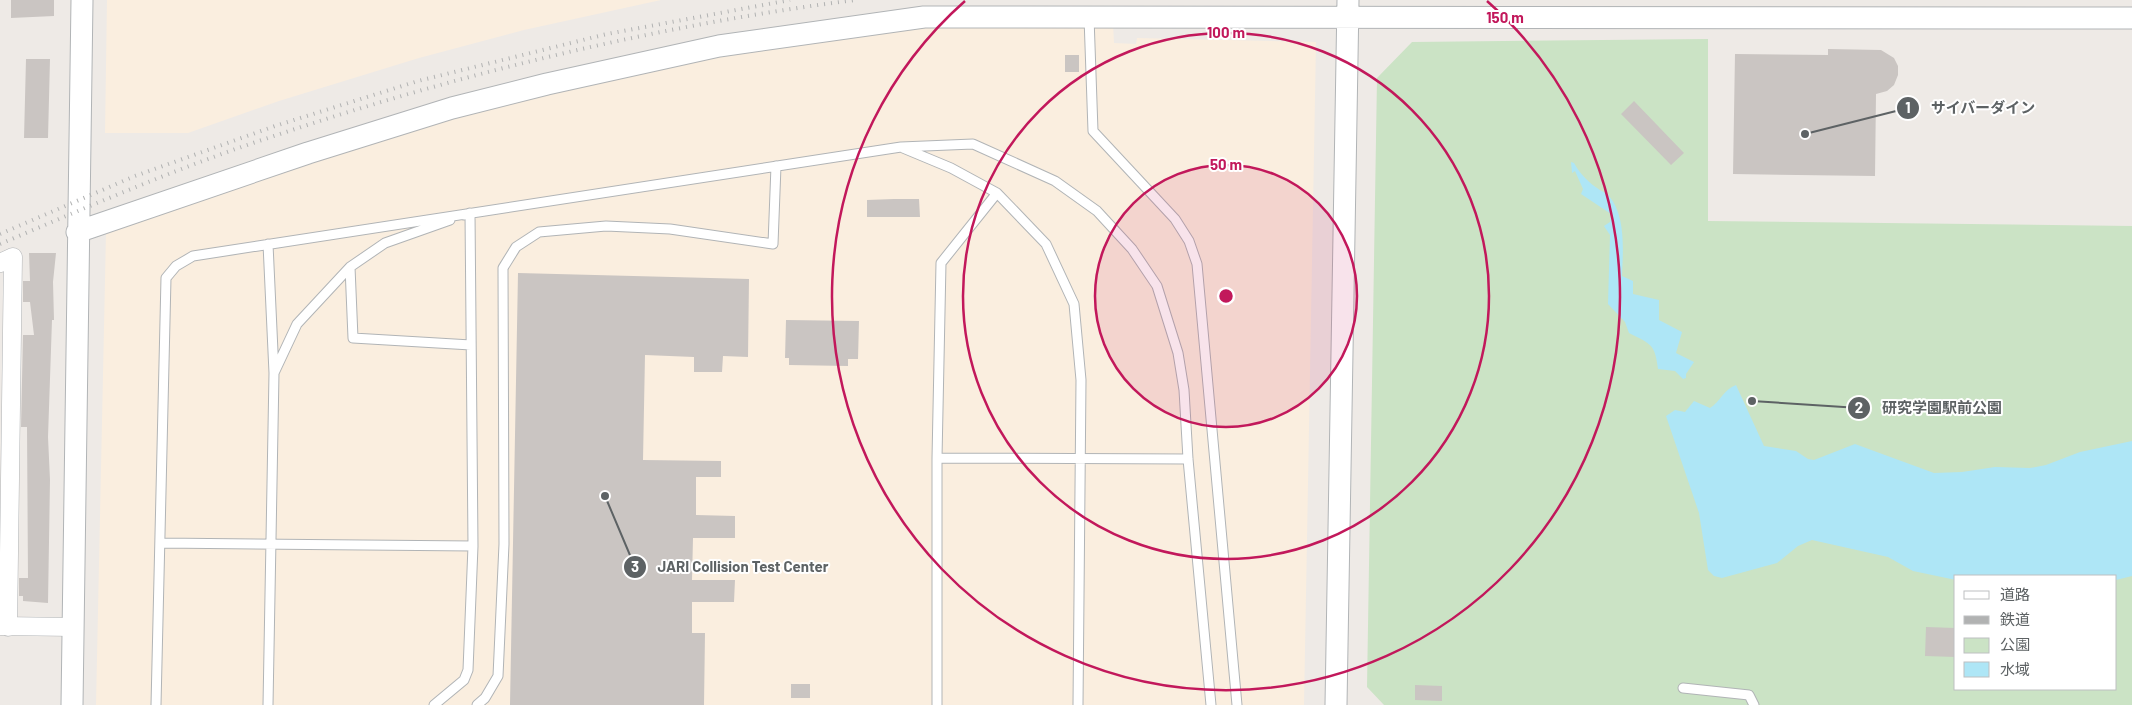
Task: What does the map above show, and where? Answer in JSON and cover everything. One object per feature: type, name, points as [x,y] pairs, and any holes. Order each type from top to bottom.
[{"type":"street","points":[[72,705],[77,232],[82,0]]},
{"type":"street","points":[[77,232],[308,153],[452,108],[547,84],[719,46],[924,17],[1089,16],[1348,9],[2132,18]]},
{"type":"street","points":[[1336,705],[1348,9]]},
{"type":"street","points":[[0,263],[13,257],[4,627],[72,627]]},
{"type":"lane","points":[[1089,16],[1093,131],[1176,219],[1189,241],[1197,264],[1237,705]]},
{"type":"lane","points":[[156,705],[166,278],[176,266],[193,256],[900,147],[973,144],[1055,181],[1097,211],[1132,249],[1157,286],[1178,353],[1184,390],[1188,459],[1211,705]]},
{"type":"lane","points":[[900,147],[951,168],[996,193],[1046,244],[1074,304],[1081,380],[1078,705]]},
{"type":"lane","points":[[477,705],[485,698],[498,676],[504,544],[503,268],[516,247],[539,232],[548,231],[606,226],[670,228],[773,244],[776,166]]},
{"type":"lane","points":[[937,705],[937,458],[941,262],[996,193]]},
{"type":"lane","points":[[274,373],[297,324],[350,267],[385,244],[470,213]]},
{"type":"lane","points":[[434,705],[464,680],[468,670],[472,546],[470,213]]},
{"type":"lane","points":[[268,244],[274,373],[268,705]]},
{"type":"lane","points":[[350,267],[353,338],[471,344]]},
{"type":"lane","points":[[937,458],[1188,459]]},
{"type":"lane","points":[[161,543],[472,546]]},
{"type":"lane","points":[[1683,688],[1749,695],[1754,705]]},
{"type":"shaded area","points":[[107,0],[661,0],[524,30],[419,58],[279,101],[188,133],[105,133]]},
{"type":"shaded area","points":[[926,23],[1113,24],[1114,43],[1136,44],[1137,38],[1316,42],[1304,705],[96,705],[106,233],[395,132],[698,58]]},
{"type":"green space","points":[[1708,39],[1708,221],[2132,226],[2132,705],[1384,705],[1367,687],[1377,78],[1412,42]]},
{"type":"water","points":[[1571,162],[1589,181],[1608,195],[1614,204],[1621,223],[1622,276],[1633,281],[1633,294],[1659,300],[1659,320],[1682,332],[1676,353],[1694,362],[1686,374],[1686,378],[1683,379],[1675,371],[1658,369],[1651,346],[1629,333],[1625,322],[1608,304],[1610,235],[1604,226],[1610,222],[1611,214],[1581,194],[1583,189],[1575,171],[1572,173]]},
{"type":"water","points":[[1736,385],[1764,446],[1796,451],[1808,459],[1814,460],[1855,444],[1934,473],[1962,472],[1995,467],[2030,468],[2046,465],[2080,452],[2132,441],[2132,576],[2117,580],[2117,575],[1954,575],[1954,580],[1913,571],[1888,557],[1812,540],[1798,546],[1777,563],[1722,578],[1714,576],[1708,570],[1699,513],[1666,416],[1675,410],[1685,412],[1694,401],[1710,408]]},
{"type":"building","points":[[11,0],[54,0],[54,16],[11,18]]},
{"type":"building","points":[[1828,49],[1881,50],[1894,58],[1898,66],[1898,75],[1894,85],[1887,91],[1876,94],[1875,176],[1733,174],[1735,54],[1828,55]]},
{"type":"building","points":[[1065,55],[1079,55],[1079,72],[1065,72]]},
{"type":"building","points":[[26,59],[50,59],[48,138],[24,138]]},
{"type":"building","points":[[1634,101],[1684,153],[1671,165],[1621,114]]},
{"type":"building","points":[[919,199],[920,217],[867,217],[867,200]]},
{"type":"building","points":[[29,253],[56,253],[53,282],[54,320],[52,320],[48,437],[50,480],[48,603],[23,601],[23,596],[19,596],[19,578],[28,578],[27,427],[21,427],[23,335],[34,335],[30,302],[23,302],[23,281],[30,281]]},
{"type":"building","points":[[518,273],[749,279],[748,357],[723,356],[722,372],[694,372],[694,357],[645,355],[643,460],[721,461],[721,477],[696,477],[696,515],[735,516],[735,538],[693,538],[692,580],[735,580],[734,602],[692,602],[692,633],[705,633],[704,705],[510,705]]},
{"type":"building","points":[[786,320],[859,321],[858,359],[848,359],[848,366],[789,365],[789,358],[785,358]]},
{"type":"building","points":[[1926,627],[1954,628],[1954,657],[1925,656]]},
{"type":"building","points":[[791,684],[810,684],[810,698],[791,698]]},
{"type":"building","points":[[1415,685],[1442,686],[1442,701],[1415,700]]},
{"type":"railway","points":[[0,234],[135,176],[275,126],[418,81],[607,34],[790,0]]},
{"type":"railway","points":[[0,244],[138,186],[244,146],[421,90],[564,53],[636,37],[782,10],[855,0]]},
{"type":"place","name":"サイバーダイン","points":[[1805,134]]},
{"type":"place","name":"研究学園駅前公園","points":[[1752,401]]},
{"type":"place","name":"JARI Collision Test Center","points":[[605,496]]}]
